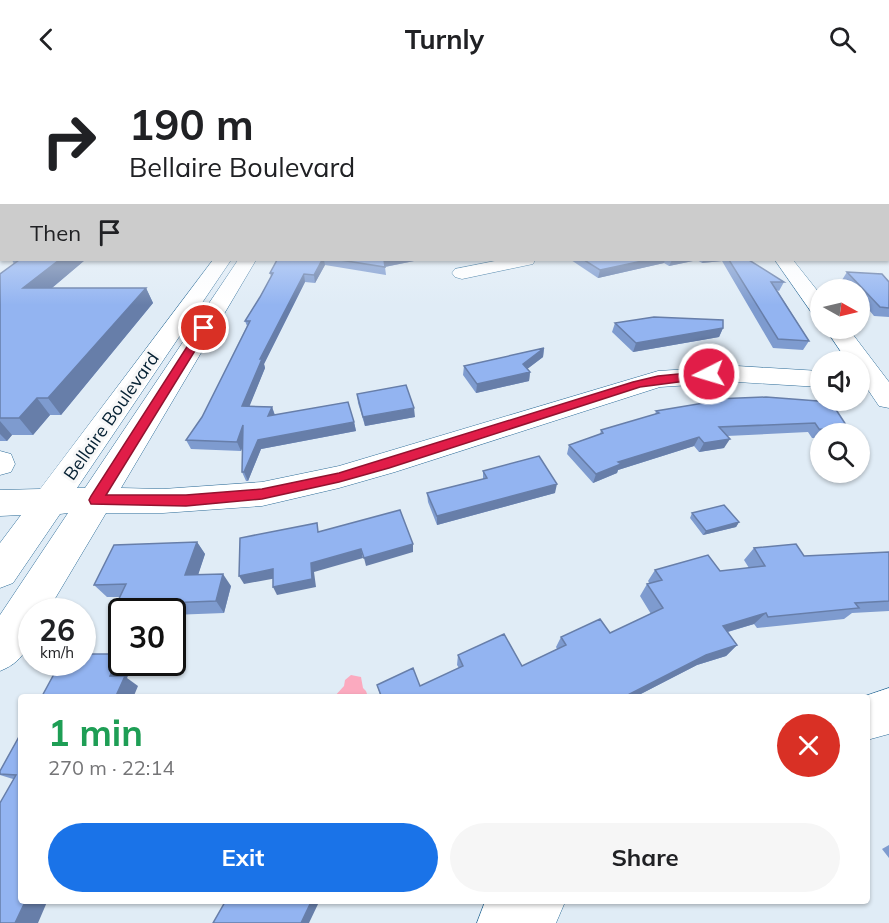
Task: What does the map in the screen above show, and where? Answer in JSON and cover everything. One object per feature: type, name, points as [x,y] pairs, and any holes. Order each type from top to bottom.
[{"type":"street","name":"Bellaire Boulevard","points":[[0,572],[49,503],[201,309],[233,261]]},
{"type":"street","points":[[462,273],[521,261]]},
{"type":"street","points":[[785,261],[810,295]]},
{"type":"street","name":"Bellaire Boulevard","points":[[0,651],[96,500],[201,309]]},
{"type":"street","points":[[843,339],[875,388]]},
{"type":"street","points":[[0,503],[186,500],[262,494],[339,477],[597,396],[658,380],[737,374],[810,378]]},
{"type":"street","points":[[870,716],[889,711]]},
{"type":"street","points":[[506,923],[534,904]]},
{"type":"shaded area","points":[[351,675],[361,677],[367,694],[337,694],[344,686],[345,680]]},
{"type":"building","points":[[18,261],[58,261],[23,288],[146,288],[48,398],[37,398],[19,418],[0,418],[0,274]]},
{"type":"building","points":[[276,261],[321,261],[314,275],[304,274],[260,359],[262,359],[242,406],[272,407],[268,416],[348,402],[354,422],[258,440],[242,472],[243,425],[237,442],[186,440],[202,417],[250,321],[245,321],[273,273],[270,273]]},
{"type":"building","points":[[346,261],[384,261],[385,267]]},
{"type":"building","points":[[586,261],[642,261],[600,270]]},
{"type":"building","points":[[730,261],[751,261],[784,282],[771,282],[809,341],[778,339]]},
{"type":"building","points":[[847,272],[882,274],[889,282],[889,308],[880,307],[870,296],[870,279],[854,279]]},
{"type":"building","points":[[654,317],[723,320],[723,328],[636,343],[615,323]]},
{"type":"building","points":[[544,348],[523,364],[530,372],[477,384],[464,366]]},
{"type":"building","points":[[406,385],[414,408],[363,417],[357,394]]},
{"type":"building","points":[[766,397],[810,400],[810,411],[837,411],[845,423],[719,427],[730,439],[704,443],[699,437],[618,462],[621,464],[596,474],[569,445],[603,433],[601,430],[659,413],[656,411],[716,401],[715,399]]},
{"type":"building","points":[[539,456],[557,484],[437,516],[427,493],[487,478],[483,471]]},
{"type":"building","points":[[724,505],[739,522],[706,531],[692,513]]},
{"type":"building","points":[[400,510],[413,544],[364,558],[361,549],[311,563],[312,579],[273,587],[273,569],[239,576],[240,538],[317,523],[318,532]]},
{"type":"building","points":[[197,542],[185,575],[223,574],[216,601],[186,602],[186,598],[119,598],[126,584],[94,585],[114,545]]},
{"type":"building","points":[[796,544],[804,556],[889,552],[889,601],[855,603],[859,608],[768,617],[766,613],[723,626],[737,645],[706,655],[630,694],[380,694],[377,685],[413,668],[420,686],[463,666],[458,655],[504,634],[522,666],[566,645],[561,637],[600,619],[610,633],[663,608],[647,584],[662,580],[655,570],[708,555],[720,571],[765,566],[754,548]]},
{"type":"building","points":[[96,654],[108,654],[108,676],[125,676],[117,694],[43,694],[53,676],[96,676]]},
{"type":"building","points":[[18,738],[18,904],[24,904],[15,923],[0,923],[0,803],[16,775],[0,774]]},
{"type":"building","points":[[224,904],[310,904],[301,923],[213,923]]},
{"type":"route","points":[[204,328],[96,500],[210,500],[262,494],[339,477],[384,464],[637,384],[709,374]]}]
